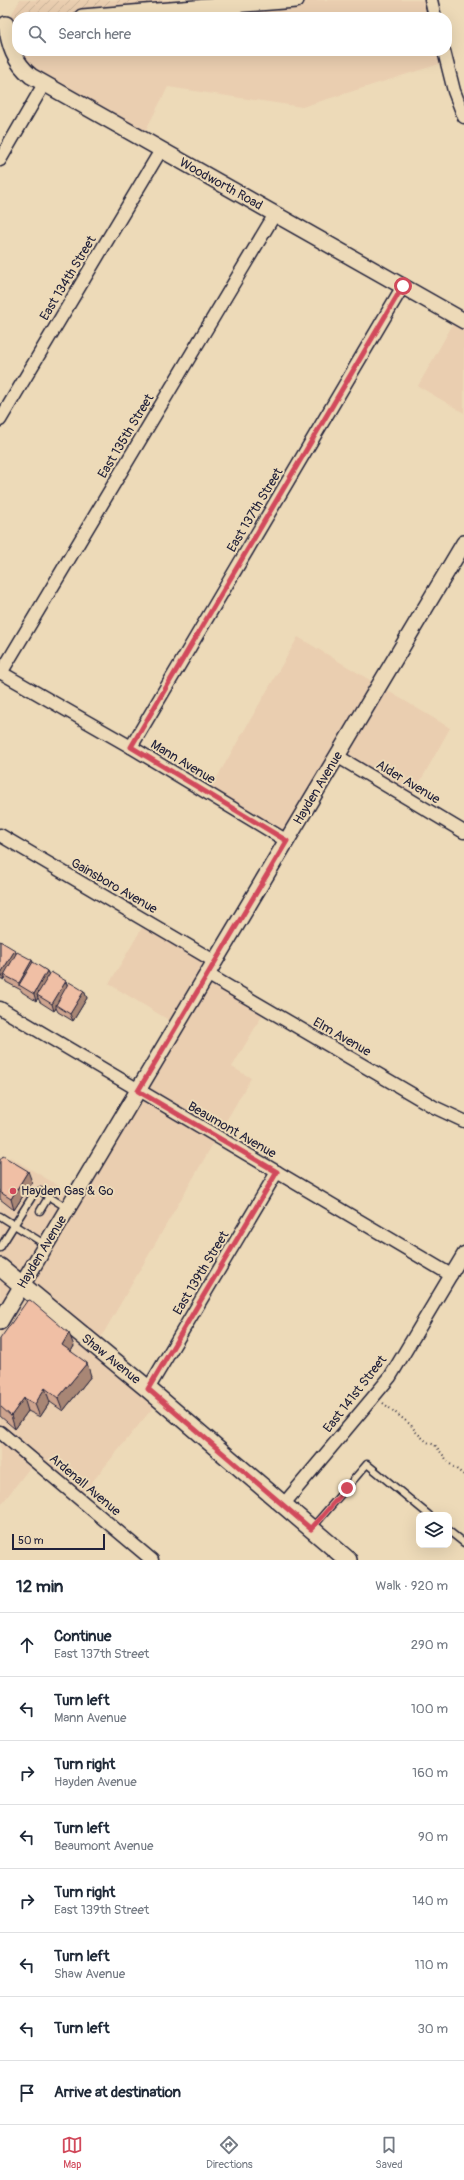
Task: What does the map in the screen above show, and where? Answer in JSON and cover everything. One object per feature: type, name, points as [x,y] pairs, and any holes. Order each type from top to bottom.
[{"type":"main road","name":"Shaw Avenue","points":[[0,1267],[22,1287],[148,1389],[348,1560]]},
{"type":"street","points":[[120,12],[172,5],[296,0]]},
{"type":"street","points":[[431,0],[434,12]]},
{"type":"street","name":"Woodworth Road","points":[[8,24],[8,42],[12,51]]},
{"type":"street","name":"Woodworth Road","points":[[14,56],[22,68],[44,84],[464,321]]},
{"type":"street","points":[[445,56],[454,91],[464,117]]},
{"type":"street","points":[[0,160],[44,84]]},
{"type":"street","name":"East 134th Street","points":[[0,420],[161,150]]},
{"type":"street","name":"East 135th Street","points":[[1,672],[275,214]]},
{"type":"street","name":"East 137th Street","points":[[131,747],[403,286]]},
{"type":"street","name":"Hayden Avenue","points":[[0,1322],[6,1306],[22,1287],[214,961],[464,543]]},
{"type":"street","name":"Mann Avenue","points":[[1,672],[131,747],[287,841]]},
{"type":"street","name":"Alder Avenue","points":[[338,756],[464,832]]},
{"type":"street","name":"Gainsboro Avenue","points":[[0,835],[214,961]]},
{"type":"street","name":"Elm Avenue","points":[[207,974],[434,1107],[464,1121]]},
{"type":"street","name":"Beaumont Avenue","points":[[0,1008],[138,1091],[451,1274]]},
{"type":"street","name":"East 139th Street","points":[[148,1389],[277,1172]]},
{"type":"street","name":"East 141st Street","points":[[283,1505],[390,1377],[464,1253]]},
{"type":"street","name":"Ardenall Avenue","points":[[0,1432],[152,1560]]},
{"type":"lane","points":[[0,1248],[35,1192],[40,1191],[68,1208]]},
{"type":"lane","points":[[40,1211],[49,1196]]},
{"type":"lane","points":[[0,1216],[47,1245]]},
{"type":"lane","points":[[26,1232],[30,1226]]},
{"type":"lane","points":[[0,1234],[6,1239]]},
{"type":"lane","points":[[311,1529],[367,1464],[425,1512]]},
{"type":"lane","points":[[452,1533],[464,1543]]},
{"type":"path","points":[[382,1402],[411,1425],[427,1442],[435,1445],[450,1464],[464,1475]]},
{"type":"shaded area","points":[[20,0],[175,0],[169,9],[136,12],[13,12]]},
{"type":"shaded area","points":[[175,0],[431,0],[434,12],[136,12],[169,9]]},
{"type":"shaded area","points":[[12,14],[12,23],[6,24]]},
{"type":"shaded area","points":[[12,23],[12,50],[8,42],[6,24]]},
{"type":"shaded area","points":[[15,56],[445,56],[446,62],[302,107],[168,87],[141,139],[44,84],[22,69]]},
{"type":"shaded area","points":[[457,317],[464,321],[464,413],[418,386]]},
{"type":"shaded area","points":[[298,637],[450,728],[410,800],[337,757],[287,841],[208,793]]},
{"type":"shaded area","points":[[146,921],[214,961],[207,974],[266,1009],[232,1067],[251,1078],[96,1346],[160,1399],[79,1498],[35,1461],[0,1506],[0,1169],[10,1157],[76,1196],[177,1025],[109,984]]},
{"type":"building","points":[[0,941],[15,950],[1,973],[0,973]]},
{"type":"building","points":[[17,952],[32,960],[19,983],[4,975]]},
{"type":"building","points":[[33,962],[47,971],[34,994],[19,985]]},
{"type":"building","points":[[51,972],[66,981],[52,1004],[37,995]]},
{"type":"building","points":[[69,982],[84,991],[70,1014],[56,1005]]},
{"type":"building","points":[[3,1156],[28,1171],[11,1199],[0,1192],[0,1160]]},
{"type":"building","points":[[30,1300],[69,1333],[62,1345],[87,1363],[58,1398],[45,1388],[35,1404],[24,1398],[11,1416],[0,1406],[0,1339],[27,1301]]},
{"type":"place","name":"Hayden Gas & Go","points":[[13,1191]]},
{"type":"route","points":[[347,1488],[311,1529],[148,1389],[277,1172],[138,1091],[287,841],[131,747],[403,286]]}]
